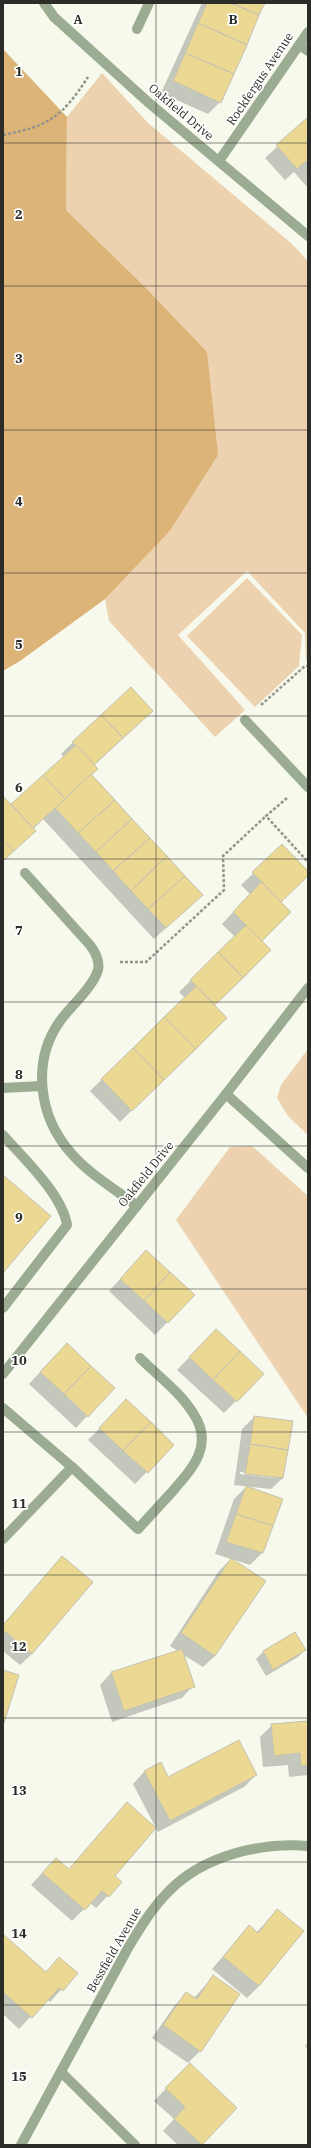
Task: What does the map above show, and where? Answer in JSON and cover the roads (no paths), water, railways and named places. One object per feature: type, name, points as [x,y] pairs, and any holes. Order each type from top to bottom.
[{"type":"street","name":"Oakfield Drive","points":[[44,3],[54,17],[149,103],[308,236]]},
{"type":"street","points":[[137,28],[149,3]]},
{"type":"street","name":"Rockfergus Avenue","points":[[219,161],[304,48],[308,32]]},
{"type":"street","points":[[244,720],[306,785]]},
{"type":"street","points":[[25,873],[90,945],[99,962],[94,978],[60,1022],[49,1040],[43,1058],[42,1086],[50,1118],[70,1152],[83,1165],[137,1206]]},
{"type":"street","name":"Oakfield Drive","points":[[3,1374],[226,1094],[308,988]]},
{"type":"street","points":[[3,1088],[42,1086]]},
{"type":"street","points":[[226,1094],[308,1168]]},
{"type":"street","points":[[3,1135],[58,1199],[66,1213],[67,1225],[3,1308]]},
{"type":"street","points":[[3,1408],[72,1467],[138,1529],[196,1462],[202,1445],[201,1429],[198,1420],[189,1407],[140,1358]]},
{"type":"street","points":[[3,1539],[72,1467]]},
{"type":"street","name":"Bessfield Avenue","points":[[21,2145],[144,1922],[170,1890],[194,1872],[244,1851],[274,1846],[308,1846]]},
{"type":"street","points":[[61,2072],[136,2145]]}]
